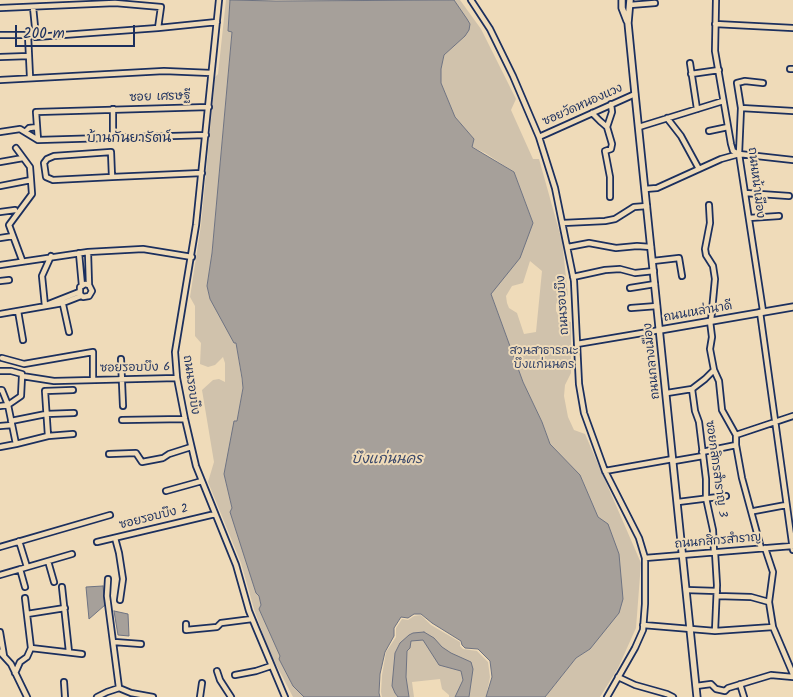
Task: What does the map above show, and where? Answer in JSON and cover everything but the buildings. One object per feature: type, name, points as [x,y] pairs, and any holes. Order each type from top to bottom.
[{"type":"main road","name":"ถนนกลางเมือง","points":[[622,0],[622,8],[628,24]]},
{"type":"main road","name":"ถนนกลางเมือง","points":[[630,2],[628,24],[697,697]]},
{"type":"main road","name":"ถนนเหล่านาดี","points":[[660,330],[793,307]]},
{"type":"street","points":[[68,0],[76,5]]},
{"type":"street","name":"ถนนรอบบึง","points":[[219,0],[192,257],[175,352],[191,448],[202,481],[236,565],[252,619],[285,697]]},
{"type":"street","name":"ถนนรอบบึง","points":[[471,0],[490,29],[512,76],[539,137],[555,188],[573,277],[576,302],[579,384],[588,430],[605,471],[639,538],[645,558],[643,625],[635,648],[607,697]]},
{"type":"street","points":[[716,0],[716,51],[733,151],[739,154],[793,160]]},
{"type":"street","points":[[630,2],[655,3]]},
{"type":"street","points":[[0,8],[115,3],[161,7],[158,28]]},
{"type":"street","points":[[33,7],[36,37],[217,22]]},
{"type":"street","points":[[715,24],[793,28]]},
{"type":"street","points":[[0,35],[28,35],[30,77]]},
{"type":"street","points":[[0,57],[29,56]]},
{"type":"street","points":[[690,63],[697,110]]},
{"type":"street","points":[[691,74],[719,70]]},
{"type":"street","points":[[0,80],[164,71],[211,73]]},
{"type":"street","name":"ถนนหน้าเมือง","points":[[763,83],[745,81],[737,83],[741,108],[739,154],[793,550]]},
{"type":"street","name":"ซอยวัดหนองแวง","points":[[539,137],[635,94]]},
{"type":"street","points":[[639,127],[723,101]]},
{"type":"street","points":[[610,197],[610,177],[605,151],[611,149],[612,144],[607,127],[612,112],[611,104]]},
{"type":"street","name":"ซอย เศรษฐี","points":[[37,127],[36,112],[209,107]]},
{"type":"street","points":[[741,108],[793,111]]},
{"type":"street","name":"ซอย เศรษฐี","points":[[113,109],[113,137]]},
{"type":"street","points":[[592,113],[607,127]]},
{"type":"street","points":[[667,118],[681,136],[699,169]]},
{"type":"street","points":[[25,132],[29,128],[37,127],[38,140]]},
{"type":"street","points":[[710,131],[728,127]]},
{"type":"street","points":[[0,132],[20,129],[38,140],[206,135]]},
{"type":"street","points":[[16,148],[30,167],[32,194],[9,225],[22,260]]},
{"type":"street","points":[[112,177],[111,152],[54,156],[47,159],[44,163],[46,177],[51,179],[112,177],[202,173]]},
{"type":"street","points":[[645,189],[657,188],[721,159],[739,154]]},
{"type":"street","points":[[0,162],[23,158]]},
{"type":"street","points":[[0,186],[31,180]]},
{"type":"street","points":[[745,193],[789,196]]},
{"type":"street","points":[[696,686],[711,684],[725,691],[728,688],[771,675],[793,676],[773,627],[769,602],[773,572],[763,548],[742,478],[736,435],[722,410],[719,381],[714,370],[710,349],[712,337],[710,321],[715,273],[706,255],[710,223],[708,205]]},
{"type":"street","points":[[563,223],[605,221],[615,218],[634,207],[647,206]]},
{"type":"street","points":[[0,212],[15,210]]},
{"type":"street","points":[[749,218],[779,216]]},
{"type":"street","points":[[0,238],[13,236]]},
{"type":"street","points":[[568,247],[590,243],[616,248],[651,247]]},
{"type":"street","points":[[0,265],[51,256],[143,249],[192,257]]},
{"type":"street","points":[[0,314],[45,306],[80,294],[87,297],[91,295],[88,252]]},
{"type":"street","points":[[79,253],[82,286],[80,294]]},
{"type":"street","points":[[45,306],[42,276],[51,256]]},
{"type":"street","points":[[653,262],[679,258],[682,276]]},
{"type":"street","points":[[573,277],[604,270],[620,269],[635,273],[654,271]]},
{"type":"street","points":[[0,282],[9,280]]},
{"type":"street","points":[[630,288],[655,284]]},
{"type":"street","points":[[82,286],[89,285]]},
{"type":"street","points":[[62,301],[69,332]]},
{"type":"street","points":[[631,308],[657,306]]},
{"type":"street","points":[[18,311],[23,340]]},
{"type":"street","name":"ถนนเหล่านาดี","points":[[577,344],[660,330]]},
{"type":"street","name":"ซอยรอบบึง 6","points":[[2,358],[24,364],[93,352],[93,380],[178,378]]},
{"type":"street","points":[[121,359],[123,406]]},
{"type":"street","points":[[667,393],[692,389],[705,380],[714,370]]},
{"type":"street","points":[[0,371],[11,371],[22,374],[22,376],[54,381],[93,380]]},
{"type":"street","points":[[0,406],[8,405],[21,396],[22,376]]},
{"type":"street","name":"ซอยกสิกรสำราญ 3","points":[[692,389],[695,411],[699,422],[706,479],[706,498],[713,530],[717,593],[715,631]]},
{"type":"street","points":[[0,390],[2,390],[8,405],[16,444]]},
{"type":"street","points":[[48,436],[45,391],[72,390]]},
{"type":"street","points":[[0,426],[46,414],[74,413]]},
{"type":"street","points":[[736,435],[793,416]]},
{"type":"street","points":[[122,420],[185,420]]},
{"type":"street","points":[[0,447],[48,436],[73,434]]},
{"type":"street","points":[[605,471],[673,460],[736,445]]},
{"type":"street","points":[[109,454],[136,453],[142,462],[163,458],[169,454],[191,448]]},
{"type":"street","points":[[166,491],[202,481]]},
{"type":"street","points":[[678,502],[726,496]]},
{"type":"street","points":[[754,511],[786,503],[793,499]]},
{"type":"street","name":"ซอยรอบบึง 2","points":[[98,542],[215,514]]},
{"type":"street","points":[[0,547],[110,515]]},
{"type":"street","points":[[115,538],[123,579],[120,600]]},
{"type":"street","points":[[20,541],[27,567]]},
{"type":"street","name":"ถนนกสิกรสำราญ","points":[[645,558],[763,548],[792,542]]},
{"type":"street","points":[[0,575],[72,554]]},
{"type":"street","points":[[48,561],[54,582]]},
{"type":"street","points":[[20,569],[25,588]]},
{"type":"street","points":[[108,579],[107,596],[119,688]]},
{"type":"street","points":[[62,587],[69,652]]},
{"type":"street","points":[[686,590],[751,597],[769,602]]},
{"type":"street","points":[[15,673],[20,662],[27,657],[31,648],[25,598]]},
{"type":"street","points":[[27,614],[65,608]]},
{"type":"street","points":[[186,624],[186,630],[217,627],[221,623],[252,619]]},
{"type":"street","points":[[643,625],[715,631],[773,627]]},
{"type":"street","points":[[0,632],[2,654],[15,673],[27,697]]},
{"type":"street","points":[[114,642],[141,644]]},
{"type":"street","points":[[31,648],[82,654]]},
{"type":"street","points":[[234,675],[271,666]]},
{"type":"street","points":[[217,670],[220,680],[231,697]]},
{"type":"street","points":[[618,677],[635,685],[673,697]]},
{"type":"street","points":[[64,682],[65,697]]},
{"type":"street","points":[[200,697],[202,684]]},
{"type":"street","points":[[740,684],[744,697]]},
{"type":"street","points":[[97,697],[119,688],[131,695],[153,697]]},
{"type":"green space","points":[[226,0],[230,0],[228,31],[232,32],[212,253],[207,286],[210,299],[236,343],[243,388],[224,474],[232,508],[259,596],[261,605],[259,609],[280,656],[279,659],[293,686],[304,697],[293,697],[269,651],[254,609],[241,563],[208,482],[214,462],[202,390],[213,380],[219,379],[225,382],[225,363],[223,357],[215,365],[208,367],[200,364],[201,343],[195,336],[195,306],[190,297],[201,225],[215,77],[218,74]]},
{"type":"green space","name":"สวนสาธารณะ บึงแก่นนคร","points":[[454,0],[460,0],[481,29],[516,99],[511,110],[533,159],[539,159],[562,241],[568,295],[556,304],[556,311],[561,319],[571,322],[571,373],[565,385],[564,396],[568,417],[574,430],[585,434],[641,563],[636,628],[618,668],[600,697],[545,697],[576,658],[590,649],[603,522],[598,518],[580,475],[550,444],[523,382],[491,294],[533,223],[514,172],[472,147],[474,139],[455,117],[441,83],[444,55],[465,36],[470,24]],"holes":[[[530,261],[542,271],[536,332],[524,334],[517,313],[509,308],[506,296],[512,286],[523,283]]]},
{"type":"green space","points":[[421,615],[431,625],[460,642],[460,646],[463,649],[477,651],[488,662],[490,677],[486,697],[449,697],[442,689],[440,679],[412,682],[414,697],[382,697],[382,675],[386,652],[396,637],[396,628],[402,619],[408,620],[414,616]]},
{"type":"water","name":"บึงแก่นนคร","points":[[230,0],[454,0],[470,24],[465,36],[444,55],[441,83],[455,117],[474,139],[472,147],[514,172],[533,223],[520,258],[491,294],[523,382],[550,444],[580,475],[598,517],[608,524],[619,554],[623,599],[619,613],[590,649],[576,658],[545,697],[486,697],[492,677],[490,661],[478,649],[465,648],[461,641],[421,614],[414,614],[408,618],[401,617],[394,628],[394,636],[385,652],[380,674],[380,697],[304,697],[293,686],[279,659],[280,656],[259,609],[261,605],[259,596],[256,593],[230,512],[232,508],[224,474],[234,421],[237,421],[243,388],[242,378],[236,343],[234,343],[210,299],[207,286],[212,253],[232,32],[228,31]]},
{"type":"water","points":[[103,586],[105,605],[89,619],[86,587]]},
{"type":"water","points":[[114,611],[128,614],[129,636],[118,635]]},
{"type":"water","points":[[424,632],[451,653],[471,662],[473,669],[469,697],[455,697],[463,680],[461,671],[439,665],[423,640],[411,641],[410,648],[407,651],[406,677],[409,697],[398,697],[395,693],[392,686],[395,653],[400,643],[409,635]]},
{"type":"district","name":"บ้านกันยารัตน์","points":[[129,140]]}]
